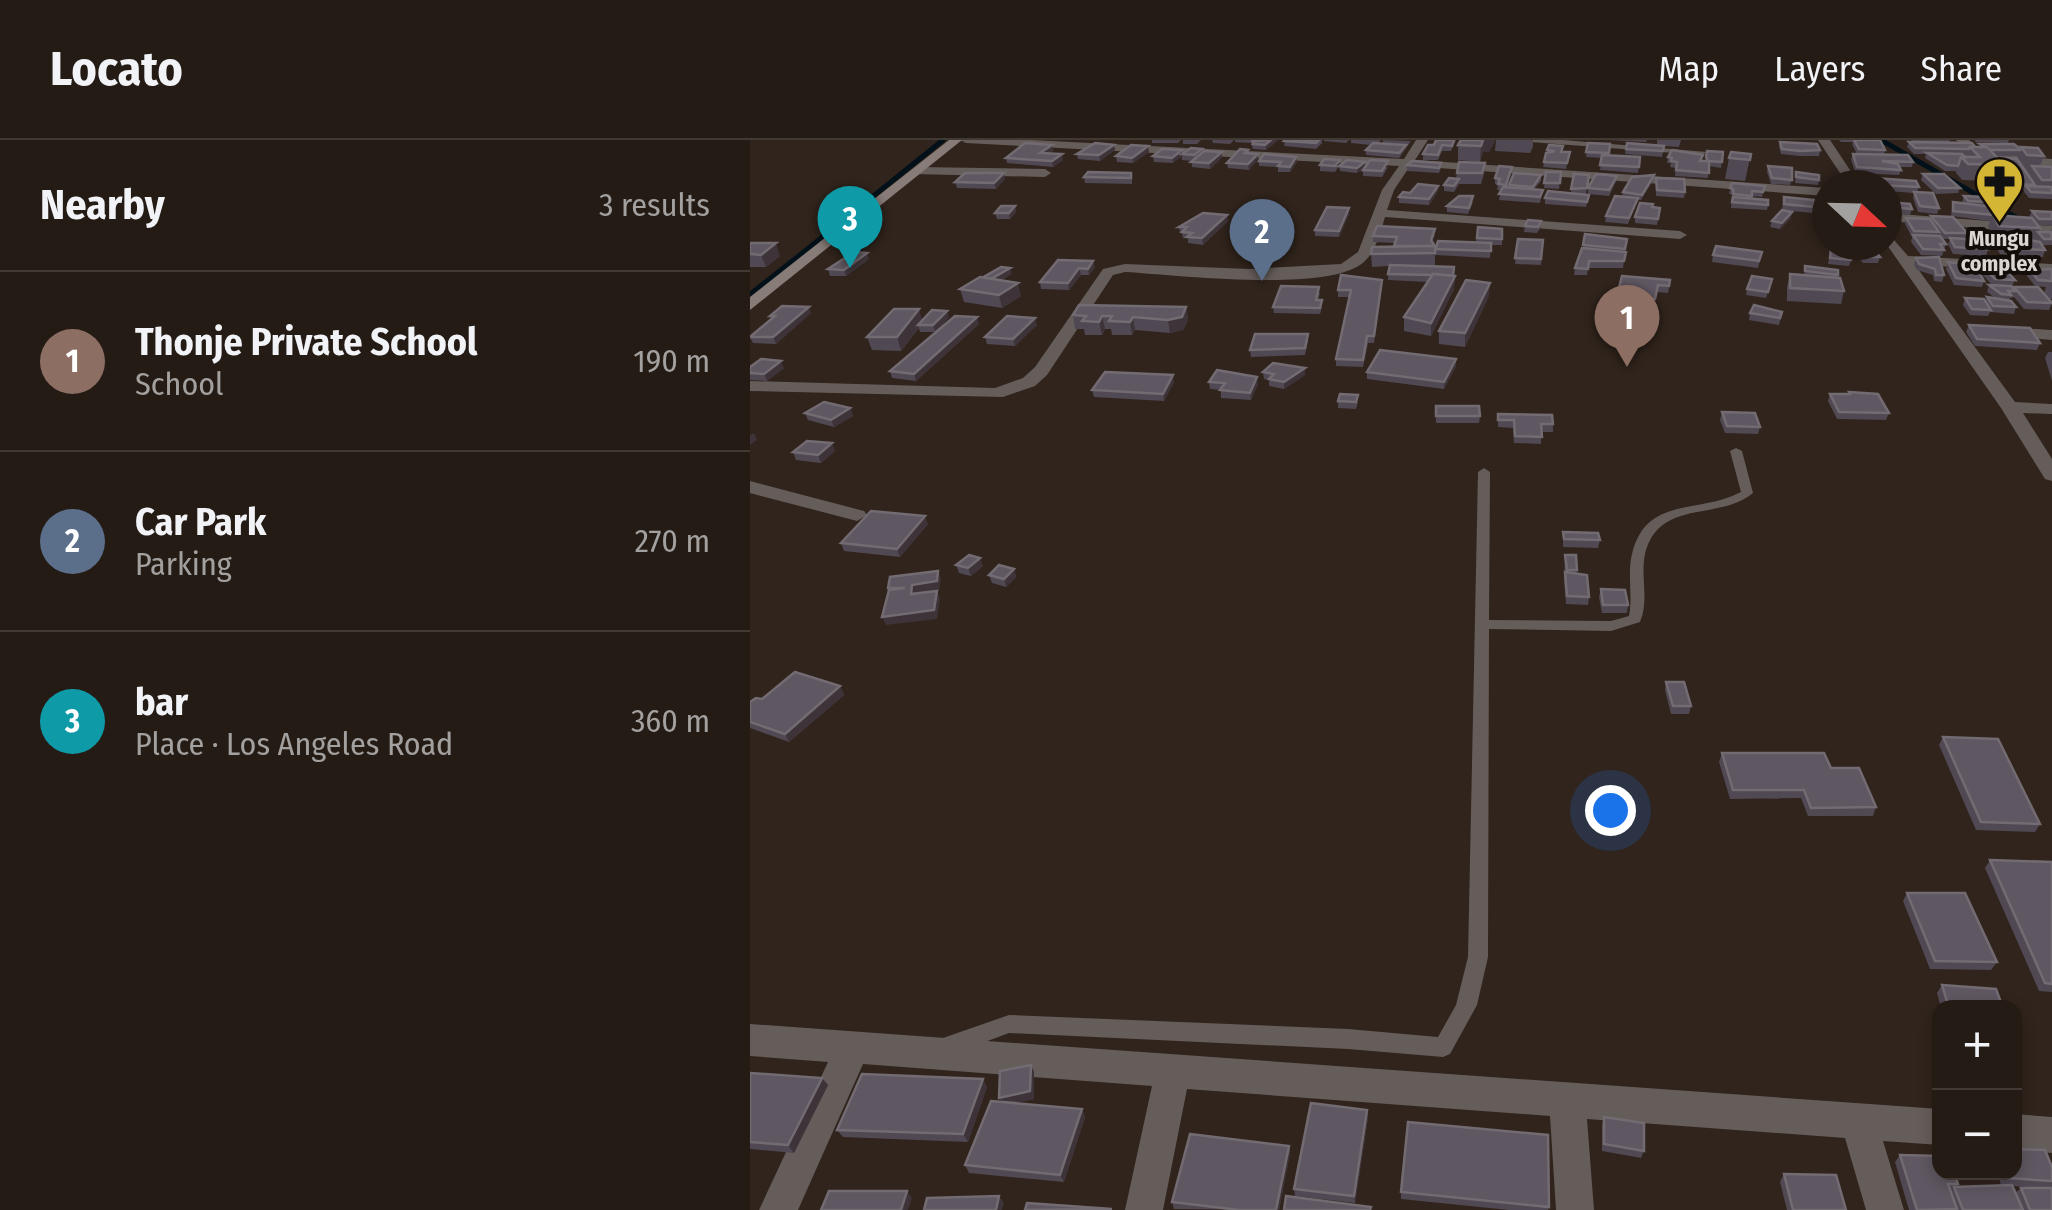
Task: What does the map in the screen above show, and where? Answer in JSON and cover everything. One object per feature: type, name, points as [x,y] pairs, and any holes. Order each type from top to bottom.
[{"type":"main road","points":[[750,305],[956,140]]},
{"type":"street","points":[[966,140],[1410,162],[1812,191]]},
{"type":"street","points":[[750,386],[980,394],[1014,389],[1042,371],[1108,272],[1125,268],[1339,272],[1362,257],[1397,175],[1410,162],[1422,140]]},
{"type":"street","points":[[1509,140],[1700,152]]},
{"type":"street","points":[[1824,140],[1844,170]]},
{"type":"street","points":[[1962,140],[1980,156],[2052,162]]},
{"type":"street","points":[[917,171],[1045,174]]},
{"type":"street","points":[[1379,213],[1680,235]]},
{"type":"street","points":[[1902,218],[2052,230]]},
{"type":"street","points":[[1902,260],[2052,268]]},
{"type":"street","points":[[1902,260],[2010,407],[2052,476]]},
{"type":"street","points":[[1954,329],[2052,335]]},
{"type":"street","points":[[2010,407],[2052,409]]},
{"type":"street","points":[[750,487],[856,515]]},
{"type":"street","points":[[750,1040],[1932,1125]]},
{"type":"street","points":[[778,1210],[852,1049]]},
{"type":"street","points":[[1144,1210],[1173,1072]]},
{"type":"street","points":[[1567,1101],[1576,1210]]},
{"type":"street","points":[[1859,1120],[1885,1210]]},
{"type":"street","points":[[2022,1133],[2052,1135]]},
{"type":"lane","points":[[1482,624],[1610,626],[1635,619],[1636,574],[1643,540],[1660,518],[1670,512],[1734,501],[1747,494],[1736,452]]},
{"type":"lane","points":[[922,1054],[1009,1024],[1443,1047],[1472,996],[1478,957],[1484,472]]},
{"type":"building","points":[[1285,140],[1319,140],[1316,143]]},
{"type":"building","points":[[1436,140],[1454,140],[1452,146],[1442,145],[1438,155],[1423,154],[1428,145],[1434,145]]},
{"type":"building","points":[[1461,140],[1483,140],[1481,146],[1458,145]]},
{"type":"building","points":[[1854,140],[1880,140],[1885,150],[1859,149]]},
{"type":"building","points":[[1780,142],[1817,144],[1820,150],[1782,149]]},
{"type":"building","points":[[1909,142],[1972,143],[1975,147],[1915,148]]},
{"type":"building","points":[[1025,143],[1052,145],[1040,153],[1062,154],[1052,161],[1006,158]]},
{"type":"building","points":[[1095,143],[1114,145],[1099,155],[1077,154]]},
{"type":"building","points":[[1373,143],[1406,145],[1399,153],[1366,150]]},
{"type":"building","points":[[1588,143],[1610,144],[1609,153],[1586,152]]},
{"type":"building","points":[[1627,143],[1664,146],[1663,151],[1626,149]]},
{"type":"building","points":[[1980,144],[2014,144],[2020,150],[1990,150]]},
{"type":"building","points":[[1131,145],[1148,146],[1132,158],[1116,156]]},
{"type":"building","points":[[1549,145],[1563,146],[1561,152],[1570,152],[1567,163],[1544,162],[1546,153],[1555,151],[1547,150]]},
{"type":"building","points":[[1970,147],[1987,147],[2004,165],[1968,164],[1961,157],[1980,157]]},
{"type":"building","points":[[2021,147],[2038,148],[2044,156],[2027,155]]},
{"type":"building","points":[[1191,148],[1202,149],[1194,155],[1182,154]]},
{"type":"building","points":[[1162,149],[1182,150],[1172,158],[1153,156]]},
{"type":"building","points":[[1240,149],[1258,154],[1248,164],[1227,163]]},
{"type":"building","points":[[1672,150],[1703,155],[1700,161],[1709,161],[1709,173],[1676,170],[1677,162],[1668,157]]},
{"type":"building","points":[[1204,151],[1222,152],[1209,163],[1191,162]]},
{"type":"building","points":[[1707,151],[1723,152],[1722,162],[1708,161]]},
{"type":"building","points":[[1731,152],[1751,154],[1750,160],[1729,158]]},
{"type":"building","points":[[1927,153],[1965,157],[1961,157],[1958,166],[1947,165]]},
{"type":"building","points":[[1264,154],[1296,157],[1290,167],[1278,166],[1281,162],[1259,161]]},
{"type":"building","points":[[1853,154],[1908,155],[1913,162],[1882,161],[1898,164],[1901,170],[1857,167]]},
{"type":"building","points":[[1602,155],[1640,157],[1639,167],[1600,165]]},
{"type":"building","points":[[2002,158],[2017,159],[2035,185],[2019,184]]},
{"type":"building","points":[[1324,159],[1340,160],[1335,166],[1320,165]]},
{"type":"building","points":[[1347,160],[1365,162],[1357,168],[1339,166]]},
{"type":"building","points":[[1370,160],[1388,161],[1382,171],[1363,170]]},
{"type":"building","points":[[1412,161],[1441,163],[1439,168],[1407,165]]},
{"type":"building","points":[[1459,162],[1485,163],[1482,173],[1457,173]]},
{"type":"building","points":[[1499,166],[1512,167],[1506,185],[1498,184],[1500,179],[1495,178]]},
{"type":"building","points":[[1768,166],[1792,168],[1792,180],[1772,178]]},
{"type":"building","points":[[2032,166],[2052,167],[2052,180],[2042,180]]},
{"type":"building","points":[[1088,172],[1131,173],[1131,178],[1084,177]]},
{"type":"building","points":[[1546,172],[1561,172],[1560,183],[1544,183]]},
{"type":"building","points":[[1796,172],[1812,174],[1812,179],[1796,177]]},
{"type":"building","points":[[965,173],[1004,173],[994,183],[955,182]]},
{"type":"building","points":[[1514,173],[1541,175],[1533,187],[1509,185]]},
{"type":"building","points":[[1574,174],[1589,175],[1587,188],[1571,189]]},
{"type":"building","points":[[1596,174],[1617,176],[1609,190],[1588,188]]},
{"type":"building","points":[[1923,174],[1944,174],[1960,188],[1938,188]]},
{"type":"building","points":[[1654,175],[1642,195],[1623,192],[1632,177]]},
{"type":"building","points":[[1449,178],[1459,179],[1454,186],[1444,185]]},
{"type":"building","points":[[1656,178],[1684,179],[1685,192],[1657,190]]},
{"type":"building","points":[[1902,180],[1916,181],[1919,187],[1902,186]]},
{"type":"building","points":[[1732,183],[1765,186],[1763,192],[1752,191],[1752,196],[1733,194]]},
{"type":"building","points":[[1418,184],[1438,186],[1429,199],[1399,197],[1403,192],[1410,193]]},
{"type":"building","points":[[2026,186],[2052,187],[2052,193],[2031,192]]},
{"type":"building","points":[[1503,187],[1543,190],[1540,197],[1499,194]]},
{"type":"building","points":[[1548,191],[1589,195],[1587,202],[1545,198]]},
{"type":"building","points":[[1914,192],[1933,193],[1939,208],[1920,206]]},
{"type":"building","points":[[1459,196],[1473,196],[1469,208],[1447,206]]},
{"type":"building","points":[[1615,196],[1638,198],[1629,218],[1606,216]]},
{"type":"building","points":[[1964,196],[1986,197],[1991,202],[1968,201]]},
{"type":"building","points":[[1733,197],[1768,200],[1768,205],[1732,202]]},
{"type":"building","points":[[1784,197],[1812,200],[1812,207],[1784,204]]},
{"type":"building","points":[[1953,202],[1994,207],[1995,215],[1953,211]]},
{"type":"building","points":[[1640,203],[1660,208],[1658,219],[1635,217]]},
{"type":"building","points":[[1001,206],[1015,206],[1009,213],[995,213]]},
{"type":"building","points":[[1327,207],[1349,208],[1339,231],[1315,230]]},
{"type":"building","points":[[1782,210],[1792,212],[1782,223],[1772,221]]},
{"type":"building","points":[[2032,211],[2052,212],[2052,219],[2039,219]]},
{"type":"building","points":[[1203,213],[1227,215],[1202,238],[1187,237],[1192,233],[1182,232],[1187,227],[1179,227]]},
{"type":"building","points":[[1993,215],[2032,218],[2040,228],[1999,226]]},
{"type":"building","points":[[1931,216],[1953,217],[1967,233],[1945,233]]},
{"type":"building","points":[[1906,218],[1930,219],[1939,232],[1914,231]]},
{"type":"building","points":[[1528,220],[1541,221],[1538,227],[1525,226]]},
{"type":"building","points":[[1377,226],[1435,229],[1431,240],[1435,246],[1394,246],[1397,237],[1373,236]]},
{"type":"building","points":[[1478,227],[1502,229],[1502,239],[1477,238]]},
{"type":"building","points":[[2038,232],[2051,232],[2052,239],[2044,239]]},
{"type":"building","points":[[1585,234],[1627,239],[1625,249],[1583,245]]},
{"type":"building","points":[[1994,234],[2040,242],[2045,250],[2002,248]]},
{"type":"building","points":[[1913,235],[1940,236],[1946,244],[1940,244],[1944,250],[1923,249]]},
{"type":"building","points":[[1950,238],[1983,240],[1988,249],[1955,247]]},
{"type":"building","points":[[1518,239],[1543,240],[1541,259],[1515,258]]},
{"type":"building","points":[[1438,241],[1491,243],[1491,251],[1435,249]]},
{"type":"building","points":[[750,243],[776,243],[761,255],[750,254]]},
{"type":"building","points":[[1435,246],[1435,253],[1371,254],[1372,247]]},
{"type":"building","points":[[1716,246],[1762,252],[1759,261],[1713,255]]},
{"type":"building","points":[[1582,248],[1626,252],[1624,261],[1589,261],[1588,269],[1575,268]]},
{"type":"building","points":[[854,252],[867,253],[844,270],[828,269]]},
{"type":"building","points":[[1939,257],[1944,275],[1936,275],[1935,269],[1919,264],[1916,258]]},
{"type":"building","points":[[1058,260],[1093,261],[1088,269],[1079,268],[1068,283],[1040,282]]},
{"type":"building","points":[[1948,262],[1975,265],[1984,281],[1956,278]]},
{"type":"building","points":[[1390,265],[1454,267],[1453,276],[1388,274]]},
{"type":"building","points":[[1805,266],[1838,270],[1838,275],[1805,271]]},
{"type":"building","points":[[1001,267],[1010,268],[991,279],[982,278]]},
{"type":"building","points":[[1984,267],[2004,268],[2015,280],[1995,279]]},
{"type":"building","points":[[2052,269],[2052,281],[2038,280],[2030,270]]},
{"type":"building","points":[[1433,274],[1455,276],[1431,323],[1404,317]]},
{"type":"building","points":[[1790,274],[1840,278],[1844,291],[1790,288]]},
{"type":"building","points":[[1341,275],[1382,280],[1374,336],[1367,336],[1363,360],[1336,359],[1351,290],[1338,290]]},
{"type":"building","points":[[1622,276],[1670,280],[1669,286],[1658,285],[1655,299],[1617,295]]},
{"type":"building","points":[[1752,276],[1772,279],[1768,292],[1747,289]]},
{"type":"building","points":[[980,277],[1018,283],[999,295],[960,289]]},
{"type":"building","points":[[1466,280],[1490,283],[1465,333],[1439,331]]},
{"type":"building","points":[[1989,285],[2011,286],[2016,291],[2001,294]]},
{"type":"building","points":[[1281,286],[1319,287],[1316,300],[1322,300],[1320,308],[1273,307]]},
{"type":"building","points":[[2014,287],[2038,287],[2052,303],[2027,302]]},
{"type":"building","points":[[1987,297],[2011,301],[2016,307],[1993,306]]},
{"type":"building","points":[[1965,298],[1984,299],[1991,310],[1972,309]]},
{"type":"building","points":[[1079,305],[1186,307],[1182,317],[1168,320],[1133,317],[1130,322],[1109,321],[1112,316],[1102,316],[1099,322],[1082,321],[1086,316],[1073,315]]},
{"type":"building","points":[[1754,305],[1782,312],[1780,318],[1750,313]]},
{"type":"building","points":[[782,306],[809,307],[773,337],[750,337],[775,316],[770,316]]},
{"type":"building","points":[[894,309],[919,309],[897,337],[867,337]]},
{"type":"building","points":[[932,310],[947,311],[933,325],[918,325]]},
{"type":"building","points":[[955,316],[977,317],[914,374],[890,371]]},
{"type":"building","points":[[1007,316],[1035,318],[1013,339],[985,337]]},
{"type":"building","points":[[1969,325],[2030,328],[2040,343],[1977,339]]},
{"type":"building","points":[[1255,334],[1308,334],[1305,348],[1250,350]]},
{"type":"building","points":[[1380,350],[1456,359],[1444,382],[1367,372]]},
{"type":"building","points":[[761,359],[781,361],[764,374],[750,373],[750,367]]},
{"type":"building","points":[[1273,363],[1305,368],[1284,382],[1269,379],[1274,374],[1263,372]]},
{"type":"building","points":[[1217,370],[1257,377],[1250,393],[1220,390],[1225,383],[1209,382]]},
{"type":"building","points":[[1105,372],[1173,375],[1163,394],[1092,390]]},
{"type":"building","points":[[1340,394],[1358,395],[1356,402],[1338,401]]},
{"type":"building","points":[[1830,394],[1878,394],[1889,413],[1839,412]]},
{"type":"building","points":[[824,402],[850,408],[831,420],[805,413]]},
{"type":"building","points":[[1436,406],[1479,406],[1480,416],[1436,416]]},
{"type":"building","points":[[1722,412],[1755,413],[1760,427],[1727,426]]},
{"type":"building","points":[[1498,414],[1552,415],[1553,424],[1541,424],[1542,437],[1515,436],[1514,420],[1498,420]]},
{"type":"building","points":[[807,441],[832,443],[818,455],[793,452]]},
{"type":"building","points":[[871,511],[925,516],[897,549],[841,543]]},
{"type":"building","points":[[1563,532],[1598,533],[1600,540],[1564,539]]},
{"type":"building","points":[[969,555],[980,558],[968,568],[956,565]]},
{"type":"building","points":[[1565,555],[1576,555],[1577,570],[1567,570]]},
{"type":"building","points":[[999,565],[1014,569],[1004,579],[989,575]]},
{"type":"building","points":[[938,571],[937,581],[912,585],[911,594],[937,591],[934,610],[882,617],[889,590],[905,588],[888,588],[890,577]]},
{"type":"building","points":[[1565,572],[1587,575],[1589,597],[1567,596]]},
{"type":"building","points":[[1601,589],[1625,590],[1628,605],[1603,605]]},
{"type":"building","points":[[795,672],[840,686],[785,734],[750,722],[750,702],[762,699]]},
{"type":"building","points":[[1666,682],[1684,682],[1691,706],[1673,706]]},
{"type":"building","points":[[1943,737],[1998,739],[2040,824],[1981,822]]},
{"type":"building","points":[[1722,753],[1824,753],[1831,768],[1859,768],[1876,807],[1811,808],[1804,790],[1733,790]]},
{"type":"building","points":[[1990,860],[2052,862],[2052,984],[2045,983]]},
{"type":"building","points":[[1907,893],[1965,893],[1997,962],[1935,961]]},
{"type":"building","points":[[1942,985],[1996,989],[2000,1000],[1947,1000]]},
{"type":"building","points":[[1031,1065],[1030,1091],[999,1098],[1000,1071]]},
{"type":"building","points":[[750,1073],[822,1078],[788,1145],[750,1142]]},
{"type":"building","points":[[862,1074],[983,1079],[963,1134],[837,1130]]},
{"type":"building","points":[[991,1101],[1082,1109],[1060,1175],[965,1165]]},
{"type":"building","points":[[1311,1103],[1367,1110],[1354,1196],[1294,1189]]},
{"type":"building","points":[[1604,1117],[1644,1123],[1644,1151],[1604,1144]]},
{"type":"building","points":[[1408,1122],[1548,1135],[1549,1207],[1401,1192]]},
{"type":"building","points":[[1190,1134],[1289,1146],[1276,1210],[1172,1202]]},
{"type":"building","points":[[2022,1149],[2045,1150],[2052,1167],[2052,1181],[2022,1179]]},
{"type":"building","points":[[1900,1155],[1932,1156],[1932,1180],[1957,1180],[1958,1184],[1948,1184],[1957,1209],[1917,1210]]},
{"type":"building","points":[[1784,1174],[1836,1175],[1846,1210],[1793,1210]]},
{"type":"building","points":[[2012,1185],[2023,1210],[1963,1210],[1954,1187]]},
{"type":"building","points":[[2021,1188],[2052,1188],[2052,1210],[2030,1210]]},
{"type":"building","points":[[829,1191],[907,1191],[901,1210],[821,1210]]},
{"type":"building","points":[[999,1196],[996,1210],[924,1210],[927,1198]]},
{"type":"building","points":[[1286,1196],[1371,1207],[1284,1210]]},
{"type":"building","points":[[1027,1203],[1112,1209],[1025,1210]]},
{"type":"waterway","points":[[790,263],[943,140]]},
{"type":"waterway","points":[[1881,140],[2026,223]]},
{"type":"waterway","points":[[750,295],[793,261]]},
{"type":"place","name":"Mungu complex","points":[[1999,224]]},
{"type":"place","name":"bar","points":[[850,268]]},
{"type":"place","name":"Car Park","points":[[1262,281]]},
{"type":"place","name":"Thonje Private School","points":[[1627,367]]}]
